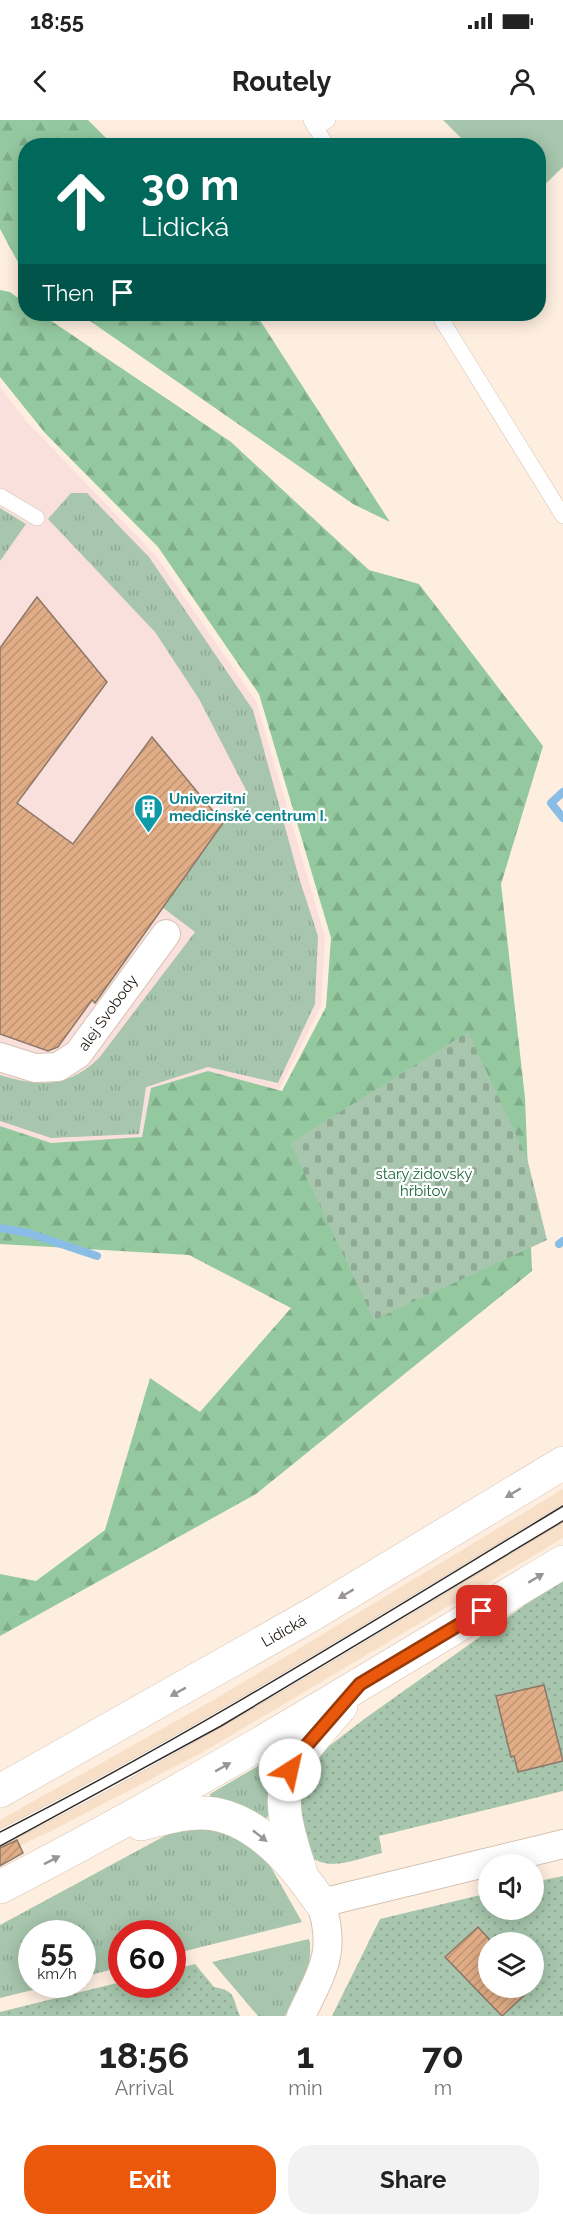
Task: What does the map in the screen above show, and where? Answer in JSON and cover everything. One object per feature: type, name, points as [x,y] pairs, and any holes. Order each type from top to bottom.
[{"type":"main road","name":"Lidická","points":[[0,1791],[285,1630],[563,1463]]},
{"type":"main road","points":[[0,1887],[104,1833],[231,1762],[563,1562]]},
{"type":"main road","points":[[300,1872],[285,1826],[283,1794],[290,1770],[300,1753],[360,1684]]},
{"type":"main road","points":[[104,1833],[179,1815],[204,1813],[224,1816],[245,1825],[300,1872],[321,1903]]},
{"type":"street","name":"alej Svobody","points":[[0,1057],[35,1068],[58,1067],[78,1054],[166,934]]},
{"type":"street","points":[[301,2016],[324,1965],[329,1946],[328,1925],[321,1903],[563,1844]]},
{"type":"lane","points":[[318,123],[324,138]]},
{"type":"lane","points":[[442,321],[563,516]]},
{"type":"lane","points":[[0,496],[37,518]]},
{"type":"lane","points":[[0,1838],[104,1785],[399,1613],[563,1513]]},
{"type":"shaded area","points":[[0,387],[27,422],[157,557],[256,701],[325,937],[321,1006],[280,1088],[243,1127],[0,1158]]},
{"type":"shaded area","points":[[563,1489],[563,1538],[203,1752],[0,1855],[0,1820],[217,1698]]},
{"type":"green space","points":[[0,120],[88,120],[106,138],[18,138],[18,262],[0,229]]},
{"type":"green space","points":[[443,120],[563,120],[563,167],[546,183],[546,138],[461,138]]},
{"type":"green space","points":[[0,290],[10,292],[18,298],[18,321],[51,321],[231,442],[369,570],[419,584],[543,746],[501,884],[525,1098],[532,1271],[256,1494],[0,1636],[0,1574],[36,1581],[105,1530],[150,1378],[200,1412],[291,1308],[189,1255],[0,1244],[0,1126],[51,1143],[142,1137],[151,1088],[208,1071],[282,1091],[326,1007],[331,938],[259,694],[158,547],[45,433],[0,377]]},
{"type":"green space","points":[[90,321],[261,321],[390,522],[353,504]]},
{"type":"green space","points":[[71,493],[87,493],[149,557],[253,710],[299,878],[318,936],[315,1004],[278,1083],[208,1067],[146,1087],[139,1134],[51,1138],[0,1121],[0,1075],[40,1083],[64,1080],[76,1075],[99,1058],[195,932],[162,907],[246,790],[199,699],[155,632],[48,519]]},
{"type":"green space","points":[[0,508],[26,524],[0,561]]},
{"type":"green space","name":"starý židovský hřbitov","points":[[468,1032],[527,1158],[547,1240],[374,1320],[290,1143]]},
{"type":"green space","points":[[563,1578],[563,1791],[379,1836],[382,1853],[348,1862],[328,1864],[309,1856],[298,1848],[300,1772],[316,1756],[367,1717]]},
{"type":"green space","points":[[277,1755],[279,1756],[270,1812],[265,1821],[211,1799],[210,1794]]},
{"type":"green space","points":[[185,1825],[224,1828],[268,1862],[302,1922],[186,1951],[186,1920],[108,1920],[108,1970],[96,1974],[96,1920],[18,1920],[18,1994],[0,1998],[0,1925]]},
{"type":"green space","points":[[563,1876],[563,2016],[332,2016],[380,1919],[478,1896],[478,1920],[544,1920],[544,1880]]},
{"type":"green space","points":[[309,1939],[307,1970],[285,2016],[258,2016],[212,1962]]},
{"type":"green space","points":[[195,1964],[214,1987],[230,1993],[240,2016],[0,2016],[0,2012],[56,1998],[96,1998],[96,1988],[108,1985],[108,1998],[186,1998],[186,1966]]},
{"type":"building","name":"Univerzitní medicínské centrum I.","points":[[37,597],[107,682],[17,803],[73,844],[152,737],[223,823],[95,1003],[92,1000],[58,1047],[48,1051],[0,1034],[0,648]]},
{"type":"building","points":[[544,1685],[563,1761],[518,1772],[514,1756],[511,1757],[496,1696]]},
{"type":"building","points":[[17,1840],[23,1853],[0,1866],[0,1848]]},
{"type":"building","points":[[478,1927],[483,1932],[478,1932],[478,1991],[445,1957]]},
{"type":"building","points":[[485,1998],[521,1998],[502,2016]]},
{"type":"waterway","points":[[563,792],[551,803],[563,818]]},
{"type":"waterway","points":[[0,1228],[28,1233],[97,1256]]},
{"type":"waterway","points":[[559,1244],[563,1241]]},
{"type":"tram line","points":[[0,1832],[215,1715],[563,1506]]},
{"type":"tram line","points":[[0,1846],[221,1726],[563,1521]]},
{"type":"place","name":"Univerzitní medicínské centrum I.","points":[[148,834]]},
{"type":"route","points":[[290,1770],[300,1753],[360,1684],[482,1611]]}]
